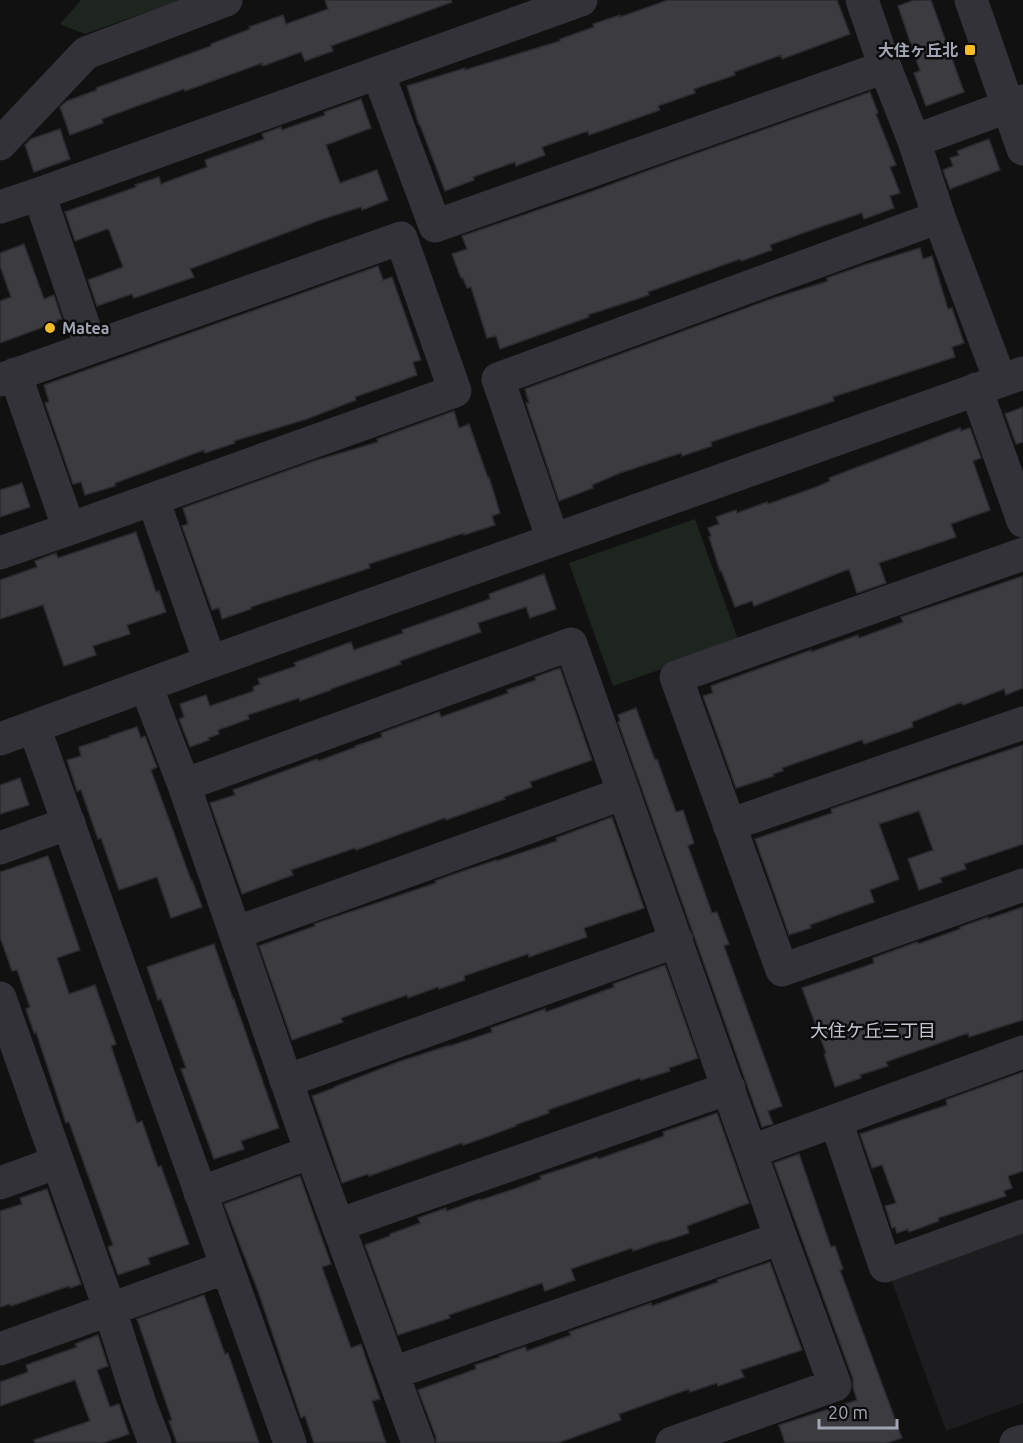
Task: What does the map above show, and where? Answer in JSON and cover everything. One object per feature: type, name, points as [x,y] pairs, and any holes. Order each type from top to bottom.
[{"type":"street","points":[[0,144],[86,53],[226,0]]},
{"type":"street","points":[[0,207],[581,0]]},
{"type":"street","points":[[862,0],[999,380],[1023,521]]},
{"type":"street","points":[[970,0],[1015,104],[1023,149]]},
{"type":"street","points":[[378,73],[435,226],[885,67]]},
{"type":"street","points":[[914,141],[1015,104]]},
{"type":"street","points":[[39,194],[91,347]]},
{"type":"street","points":[[553,540],[498,379],[939,217]]},
{"type":"street","points":[[0,553],[69,529],[455,391],[400,237],[7,377],[69,529]]},
{"type":"street","points":[[0,739],[999,380]]},
{"type":"street","points":[[153,499],[210,662]]},
{"type":"street","points":[[1023,554],[676,677],[782,970],[1023,885]]},
{"type":"street","points":[[184,785],[571,644],[835,1385],[672,1443]]},
{"type":"street","points":[[146,686],[184,785],[311,1152],[418,1443]]},
{"type":"street","points":[[729,825],[1023,723]]},
{"type":"street","points":[[34,727],[290,1443]]},
{"type":"street","points":[[235,933],[624,793]]},
{"type":"street","points":[[0,848],[69,824]]},
{"type":"street","points":[[286,1081],[677,941]]},
{"type":"street","points":[[2,1009],[110,1310],[154,1443]]},
{"type":"street","points":[[752,1151],[1023,1052]]},
{"type":"street","points":[[338,1225],[729,1088]]},
{"type":"street","points":[[836,1121],[885,1266],[1023,1216]]},
{"type":"street","points":[[200,1193],[311,1152]]},
{"type":"street","points":[[0,1183],[58,1162]]},
{"type":"street","points":[[393,1373],[781,1238]]},
{"type":"street","points":[[0,1349],[227,1267]]},
{"type":"street","points":[[1016,1443],[1023,1441]]},
{"type":"shaded area","points":[[81,0],[181,0],[85,34],[60,24]]},
{"type":"shaded area","points":[[695,519],[739,642],[613,686],[569,563]]},
{"type":"shaded area","points":[[1023,1232],[1023,1403],[946,1431],[891,1279]]},
{"type":"building","points":[[325,0],[451,0],[452,2],[331,46],[333,51],[305,61],[301,52],[263,66],[262,63],[102,119],[103,123],[70,135],[60,107],[67,101],[211,46],[211,44],[250,29],[249,27],[283,15],[286,24],[328,9]]},
{"type":"building","points":[[668,0],[837,0],[850,34],[782,59],[781,55],[734,72],[735,75],[694,89],[695,93],[658,106],[660,110],[589,135],[588,131],[542,147],[545,155],[516,166],[515,162],[473,177],[474,180],[445,191],[419,125],[407,86],[560,41],[560,39],[594,27],[593,24]]},
{"type":"building","points":[[914,0],[931,0],[964,92],[926,106],[914,73],[920,71],[898,6]]},
{"type":"building","points":[[870,92],[896,165],[890,167],[900,193],[890,196],[894,208],[864,219],[862,213],[820,227],[770,245],[772,250],[648,292],[649,295],[588,315],[589,317],[500,349],[496,336],[487,338],[471,287],[467,288],[461,278],[452,254],[467,249],[462,236]]},
{"type":"building","points":[[361,99],[371,128],[326,145],[340,183],[377,170],[388,200],[362,210],[361,207],[320,220],[190,269],[194,277],[134,298],[132,294],[97,306],[88,280],[123,267],[109,230],[75,241],[65,212],[159,177],[161,184],[207,167],[205,160],[264,139],[262,134],[281,127],[282,130],[325,115],[324,112]]},
{"type":"building","points":[[60,129],[70,159],[34,172],[25,145],[31,139]]},
{"type":"building","points":[[989,139],[1000,170],[950,189],[943,170],[953,166],[950,158],[959,155],[957,151]]},
{"type":"building","points":[[24,244],[44,299],[54,295],[62,319],[0,343],[0,301],[11,297],[0,266],[0,253]]},
{"type":"building","points":[[920,248],[923,259],[932,256],[948,309],[952,308],[964,343],[952,347],[955,357],[833,397],[834,401],[711,442],[712,446],[682,456],[681,453],[620,473],[592,485],[593,488],[559,501],[526,403],[529,403],[525,389],[768,300],[828,281],[827,278]]},
{"type":"building","points":[[378,266],[383,280],[392,277],[421,360],[413,362],[417,375],[355,397],[356,400],[307,419],[234,441],[235,443],[205,453],[204,450],[115,483],[115,486],[85,495],[81,482],[73,484],[45,403],[49,402],[44,385]]},
{"type":"building","points":[[1023,407],[1023,442],[1016,444],[1005,414]]},
{"type":"building","points":[[454,411],[459,428],[469,424],[489,477],[500,513],[492,516],[495,525],[369,564],[370,568],[251,607],[251,609],[222,619],[219,608],[212,610],[182,526],[188,524],[183,508],[314,461],[378,442],[377,439]]},
{"type":"building","points":[[960,428],[961,431],[970,428],[981,458],[973,461],[990,510],[951,524],[956,537],[879,563],[886,583],[857,593],[849,569],[754,606],[752,601],[735,607],[709,537],[711,536],[708,528],[719,524],[716,517],[736,510],[737,513],[767,502],[768,504],[819,486],[830,481],[829,478]]},
{"type":"building","points":[[22,483],[30,507],[0,517],[0,490]]},
{"type":"building","points":[[136,532],[156,592],[159,591],[166,612],[127,625],[130,634],[93,646],[96,655],[64,666],[43,605],[0,619],[0,580],[37,567],[35,561],[56,553],[58,558]]},
{"type":"building","points":[[544,574],[556,609],[530,618],[526,607],[478,623],[481,632],[400,661],[401,664],[331,690],[248,715],[249,719],[218,730],[219,734],[190,747],[179,719],[184,717],[180,704],[206,695],[210,706],[254,691],[253,687],[260,684],[258,679],[296,666],[294,663],[351,642],[354,650],[403,633],[402,630],[490,599],[489,594]]},
{"type":"building","points":[[1023,576],[1023,688],[1006,695],[1004,689],[963,705],[962,702],[912,722],[913,727],[864,744],[862,740],[782,768],[783,771],[773,774],[774,776],[736,788],[703,696],[713,693],[711,686],[811,650],[811,652],[858,635],[859,638],[903,622],[901,617]]},
{"type":"building","points":[[560,668],[592,760],[530,782],[532,787],[504,797],[505,799],[291,870],[293,875],[242,894],[210,803],[235,795],[233,790],[382,737],[381,733],[439,712],[441,717],[508,693],[507,690],[536,680],[535,677]]},
{"type":"building","points":[[636,708],[676,812],[683,810],[694,843],[688,846],[712,913],[717,912],[729,944],[724,946],[782,1106],[768,1111],[773,1124],[762,1127],[618,722],[620,721],[618,715]]},
{"type":"building","points":[[137,727],[141,738],[145,736],[157,767],[151,770],[202,907],[171,918],[157,877],[119,890],[101,838],[98,839],[81,790],[77,791],[67,760],[81,756],[79,747]]},
{"type":"building","points":[[1023,745],[1023,844],[964,864],[966,869],[940,878],[942,882],[919,890],[908,859],[933,850],[919,811],[879,824],[899,879],[870,890],[874,902],[789,935],[755,839],[832,813],[831,809]]},
{"type":"building","points":[[20,778],[29,805],[0,814],[0,785]]},
{"type":"building","points":[[612,817],[644,908],[584,928],[587,937],[464,976],[465,980],[439,989],[438,987],[408,998],[407,995],[341,1018],[343,1022],[292,1040],[259,946],[315,926],[314,924],[436,883],[435,881],[463,871],[557,841],[556,838]]},
{"type":"building","points":[[48,856],[80,950],[57,958],[69,994],[95,985],[116,1044],[111,1046],[137,1123],[142,1121],[189,1244],[148,1258],[150,1264],[118,1275],[108,1247],[113,1245],[69,1122],[66,1123],[36,1032],[34,1033],[26,1009],[30,1007],[17,970],[12,971],[0,937],[0,872]]},
{"type":"building","points":[[1023,907],[1023,1020],[969,1037],[968,1033],[886,1062],[888,1066],[860,1075],[861,1078],[835,1087],[824,1054],[826,1053],[802,988],[874,963],[873,958]]},
{"type":"building","points":[[214,944],[279,1128],[241,1141],[244,1149],[214,1159],[181,1069],[186,1068],[147,967]]},
{"type":"building","points":[[665,965],[698,1058],[669,1068],[670,1071],[641,1080],[640,1078],[548,1110],[549,1113],[481,1139],[463,1145],[462,1143],[369,1176],[368,1174],[342,1183],[312,1096],[398,1062],[492,1032],[491,1028],[545,1009],[546,1012],[614,987],[613,984]]},
{"type":"building","points":[[1023,1072],[1023,1171],[1008,1176],[1012,1188],[1004,1191],[1006,1196],[938,1218],[939,1221],[909,1232],[908,1229],[897,1233],[895,1227],[892,1228],[885,1206],[896,1203],[882,1165],[872,1168],[860,1134],[947,1105],[946,1100]]},
{"type":"building","points":[[717,1113],[749,1203],[687,1226],[689,1233],[633,1251],[632,1248],[571,1269],[575,1280],[545,1291],[542,1283],[398,1335],[365,1245],[420,1223],[418,1218],[520,1187],[541,1179],[540,1176],[664,1136],[663,1132]]},
{"type":"building","points":[[799,1154],[831,1247],[835,1246],[843,1269],[840,1270],[902,1438],[887,1443],[785,1443],[779,1425],[857,1400],[853,1379],[774,1163]]},
{"type":"building","points":[[300,1176],[331,1264],[322,1267],[351,1348],[361,1344],[380,1399],[372,1401],[386,1443],[314,1443],[305,1416],[301,1418],[258,1291],[224,1204]]},
{"type":"building","points":[[47,1189],[81,1284],[11,1306],[10,1304],[0,1307],[0,1211],[22,1204],[20,1198]]},
{"type":"building","points":[[770,1262],[802,1350],[741,1370],[744,1377],[718,1386],[717,1383],[690,1392],[689,1389],[619,1414],[621,1420],[558,1443],[436,1443],[436,1437],[418,1390],[476,1369],[475,1365],[499,1356],[525,1347],[527,1351],[571,1335],[569,1332],[651,1303],[652,1306]]},
{"type":"building","points":[[204,1295],[225,1354],[228,1353],[259,1443],[177,1443],[169,1421],[172,1420],[137,1319]]},
{"type":"building","points":[[98,1335],[108,1366],[97,1370],[110,1407],[119,1404],[129,1434],[103,1443],[35,1443],[34,1440],[90,1421],[75,1380],[0,1406],[0,1382],[28,1372],[26,1365],[77,1347],[75,1344]]},
{"type":"place","name":"大住ヶ丘北","points":[[970,50]]},
{"type":"place","name":"Matea","points":[[50,328]]},
{"type":"district","name":"大住ケ丘三丁目","points":[[873,1030]]}]
